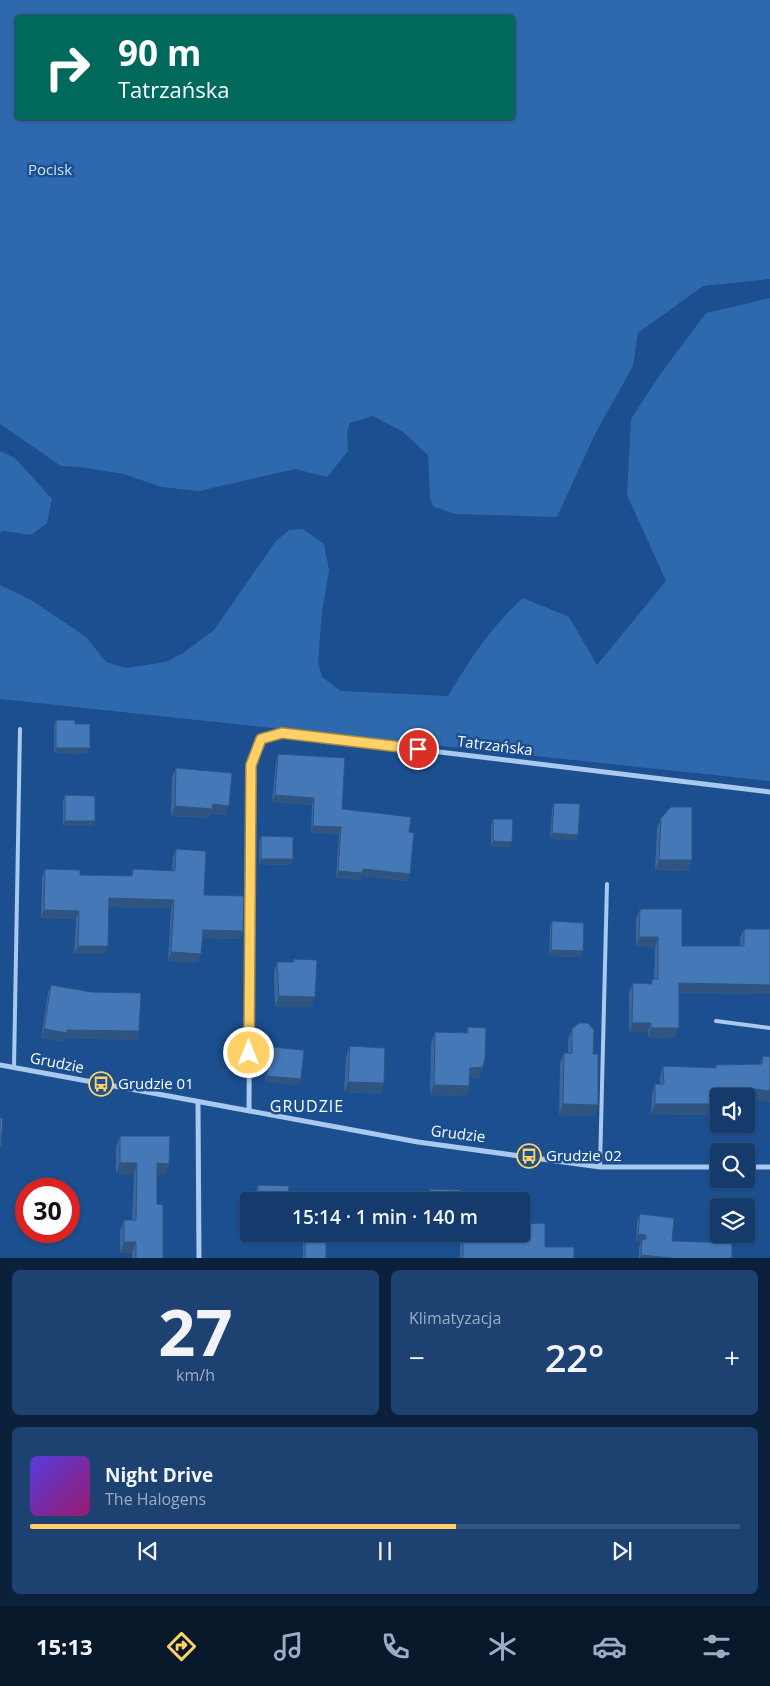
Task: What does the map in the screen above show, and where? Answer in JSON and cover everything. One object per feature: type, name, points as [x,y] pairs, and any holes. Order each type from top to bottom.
[{"type":"street","name":"Tatrzańska","points":[[249,1111],[251,765],[261,739],[282,733],[770,792]]},
{"type":"street","name":"Grudzie","points":[[0,1065],[418,1142],[600,1167],[710,1167]]},
{"type":"street","points":[[198,1102],[199,1258]]},
{"type":"street","points":[[755,1167],[770,1167]]},
{"type":"lane","points":[[14,1067],[20,729]]},
{"type":"lane","points":[[600,1167],[607,884]]},
{"type":"lane","points":[[716,1021],[770,1028]]},
{"type":"green space","name":"Pocisk","points":[[0,0],[770,0],[770,279],[703,286],[638,333],[633,366],[595,434],[557,517],[455,514],[434,507],[430,499],[428,455],[403,432],[373,416],[350,423],[347,433],[348,451],[327,477],[295,469],[199,491],[161,487],[124,474],[61,466],[0,424]]},
{"type":"green space","points":[[770,298],[770,781],[0,699],[0,585],[31,600],[86,637],[106,662],[126,668],[166,662],[183,653],[214,630],[276,541],[289,530],[303,529],[324,544],[329,570],[322,612],[318,662],[322,677],[341,691],[448,696],[490,633],[523,598],[569,617],[597,665],[666,581],[627,495],[631,419],[659,376],[706,313]]},
{"type":"green space","points":[[0,451],[15,458],[52,499],[47,523],[31,535],[3,531],[0,533]]},
{"type":"building","points":[[56,720],[75,720],[75,724],[90,724],[90,748],[56,748]]},
{"type":"building","points":[[278,754],[345,758],[342,809],[411,817],[409,832],[414,833],[410,874],[363,869],[362,873],[338,871],[341,827],[313,826],[314,798],[275,795]]},
{"type":"building","points":[[176,768],[232,773],[229,806],[213,804],[212,809],[175,806]]},
{"type":"building","points":[[65,795],[95,796],[95,821],[65,821]]},
{"type":"building","points":[[554,803],[580,804],[578,835],[552,833]]},
{"type":"building","points":[[671,807],[692,807],[692,860],[659,860],[661,818]]},
{"type":"building","points":[[493,819],[513,819],[512,842],[493,841]]},
{"type":"building","points":[[261,836],[293,837],[293,859],[261,859]]},
{"type":"building","points":[[176,849],[206,851],[204,895],[244,896],[243,931],[203,930],[201,954],[171,952],[174,900],[109,898],[108,946],[78,946],[79,911],[44,910],[45,869],[80,870],[80,875],[132,876],[133,869],[175,871]]},
{"type":"building","points":[[640,909],[682,909],[682,946],[744,946],[744,929],[770,929],[770,985],[679,983],[679,1028],[651,1028],[651,1023],[632,1023],[633,983],[652,984],[652,979],[658,979],[658,937],[639,937]]},
{"type":"building","points":[[552,921],[584,923],[583,951],[551,950]]},
{"type":"building","points":[[294,959],[317,960],[315,997],[279,996],[277,962],[294,962]]},
{"type":"building","points":[[51,985],[91,992],[141,993],[139,1031],[67,1030],[67,1033],[44,1029]]},
{"type":"building","points":[[579,1023],[588,1023],[594,1030],[593,1054],[598,1054],[598,1105],[563,1104],[564,1053],[572,1053],[572,1029]]},
{"type":"building","points":[[468,1027],[486,1028],[483,1067],[470,1068],[469,1086],[434,1085],[435,1032],[468,1033]]},
{"type":"building","points":[[350,1046],[385,1048],[384,1083],[348,1082]]},
{"type":"building","points":[[270,1047],[304,1050],[301,1079],[267,1076]]},
{"type":"building","points":[[763,1056],[770,1057],[770,1091],[738,1087],[710,1088],[710,1104],[655,1104],[655,1084],[664,1084],[663,1066],[716,1068],[716,1065],[762,1064]]},
{"type":"building","points":[[0,1118],[3,1118],[1,1147],[0,1146]]},
{"type":"building","points":[[120,1136],[170,1136],[169,1164],[157,1163],[157,1204],[163,1205],[163,1258],[136,1258],[136,1242],[124,1242],[124,1220],[136,1220],[137,1163],[120,1163]]},
{"type":"building","points":[[258,1185],[289,1186],[289,1192],[258,1192]]},
{"type":"building","points":[[430,1189],[461,1190],[461,1192],[430,1192]]},
{"type":"building","points":[[640,1214],[674,1218],[672,1241],[732,1243],[732,1258],[671,1258],[641,1255],[642,1239],[646,1240],[646,1235],[638,1234]]},
{"type":"building","points":[[545,1223],[545,1247],[574,1247],[574,1258],[463,1258],[463,1242],[530,1242],[530,1224]]},
{"type":"building","points":[[305,1242],[326,1242],[326,1258],[305,1258]]},
{"type":"place","name":"Grudzie 01","points":[[101,1084]]},
{"type":"place","name":"Grudzie 02","points":[[529,1156]]},
{"type":"district","name":"GRUDZIE","points":[[307,1106]]},
{"type":"route","points":[[249,1053],[251,765],[261,739],[282,733],[418,749]]}]
